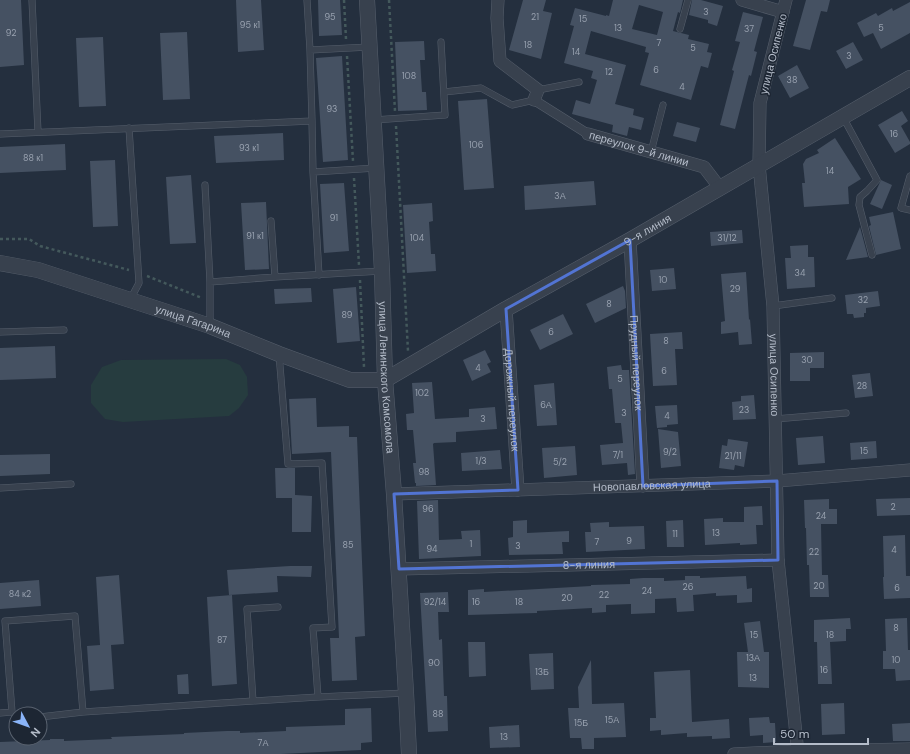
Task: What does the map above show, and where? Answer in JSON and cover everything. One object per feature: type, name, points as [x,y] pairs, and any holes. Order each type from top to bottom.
[{"type":"street","name":"улица Ленинского Комсомола","points":[[367,0],[382,271],[385,380],[399,569],[409,754]]},
{"type":"street","name":"переулок 9-й линии","points":[[498,0],[497,18],[500,61],[536,95],[588,134],[704,167],[720,188]]},
{"type":"street","points":[[742,0],[783,12]]},
{"type":"street","name":"улица Осипенко","points":[[786,0],[760,103],[759,166],[773,306],[778,560],[798,752]]},
{"type":"street","name":"9-я линия","points":[[385,380],[506,309],[630,240],[910,79]]},
{"type":"street","name":"Прудный переулок","points":[[630,240],[643,486]]},
{"type":"street","name":"улица Гагарина","points":[[0,263],[38,270],[210,326],[279,354],[350,380],[385,380]]},
{"type":"street","name":"Дорожный переулок","points":[[506,309],[518,490]]},
{"type":"street","name":"Новопавловская улица","points":[[394,494],[777,481],[910,470]]},
{"type":"street","name":"8-я линия","points":[[399,569],[778,560]]},
{"type":"street","points":[[734,754],[910,749]]},
{"type":"lane","points":[[32,0],[38,132]]},
{"type":"lane","points":[[307,0],[310,50],[313,172],[319,275]]},
{"type":"lane","points":[[680,29],[688,0]]},
{"type":"lane","points":[[373,120],[445,115],[441,42]]},
{"type":"lane","points":[[310,50],[369,47]]},
{"type":"lane","points":[[444,92],[481,88],[512,105],[536,95],[579,82]]},
{"type":"lane","points":[[651,152],[663,105]]},
{"type":"lane","points":[[843,117],[877,180],[860,197],[860,205],[872,255]]},
{"type":"lane","points":[[0,134],[312,121]]},
{"type":"lane","points":[[128,128],[139,283],[130,300]]},
{"type":"lane","points":[[313,172],[376,168]]},
{"type":"lane","points":[[910,176],[901,208],[910,210]]},
{"type":"lane","points":[[205,185],[210,282],[210,326]]},
{"type":"lane","points":[[271,221],[275,277]]},
{"type":"lane","points":[[210,282],[382,271]]},
{"type":"lane","points":[[773,306],[832,298]]},
{"type":"lane","points":[[0,332],[64,330]]},
{"type":"lane","points":[[279,354],[288,464],[322,463],[332,627],[313,628],[318,697]]},
{"type":"lane","points":[[775,419],[846,413]]},
{"type":"lane","points":[[0,488],[71,484]]},
{"type":"lane","points":[[254,701],[247,609],[278,607]]},
{"type":"lane","points":[[12,706],[5,621],[75,616],[83,712]]},
{"type":"lane","points":[[48,716],[83,712],[406,693]]},
{"type":"path","points":[[344,0],[365,380]]},
{"type":"path","points":[[389,0],[409,367]]},
{"type":"path","points":[[0,239],[29,239],[40,246],[138,273],[210,301]]},
{"type":"highlighted area","points":[[630,240],[643,486],[777,481],[778,560],[399,569],[394,494],[518,490],[506,309]]},
{"type":"green space","points":[[226,359],[240,365],[247,377],[248,395],[239,408],[229,416],[123,422],[105,419],[91,403],[91,385],[102,367],[121,360]]},
{"type":"building","points":[[0,0],[21,0],[24,65],[0,67]]},
{"type":"building","points":[[236,0],[261,0],[264,50],[238,52]]},
{"type":"building","points":[[318,0],[340,0],[342,35],[319,36]]},
{"type":"building","points":[[523,0],[546,0],[543,11],[552,13],[541,59],[509,50]]},
{"type":"building","points":[[613,0],[683,0],[673,31],[689,35],[688,39],[709,44],[707,52],[712,53],[708,68],[701,66],[691,100],[640,85],[649,53],[645,52],[646,47],[591,31],[585,54],[626,65],[615,104],[634,109],[633,115],[644,118],[641,130],[629,127],[627,136],[612,132],[613,125],[572,114],[576,100],[590,104],[597,80],[591,78],[593,71],[564,63],[574,26],[570,25],[575,8],[609,16]],"holes":[[[639,5],[663,12],[657,35],[632,29]]]},
{"type":"building","points":[[692,0],[701,0],[723,6],[717,26],[708,23],[708,20],[689,15]]},
{"type":"building","points":[[806,0],[830,0],[827,12],[821,11],[810,50],[793,46]]},
{"type":"building","points":[[910,2],[910,33],[881,49],[873,33],[864,37],[857,23],[876,13],[878,16],[892,8],[893,11]]},
{"type":"building","points":[[743,12],[763,17],[754,51],[757,52],[751,76],[749,75],[735,129],[720,125],[734,71],[732,70],[740,42],[735,41]]},
{"type":"building","points":[[187,32],[190,99],[163,100],[160,33]]},
{"type":"building","points":[[103,37],[106,106],[79,107],[76,38]]},
{"type":"building","points":[[424,41],[425,60],[420,60],[422,92],[426,92],[427,110],[398,111],[395,42]]},
{"type":"building","points":[[853,42],[863,60],[846,69],[836,51]]},
{"type":"building","points":[[342,56],[348,160],[323,162],[316,58]]},
{"type":"building","points":[[797,65],[809,88],[790,98],[778,76]]},
{"type":"building","points":[[487,99],[494,188],[464,190],[458,101]]},
{"type":"building","points":[[902,111],[908,121],[901,126],[910,144],[895,153],[878,125]]},
{"type":"building","points":[[677,122],[700,128],[696,142],[673,136]]},
{"type":"building","points":[[283,133],[284,160],[216,163],[214,136]]},
{"type":"building","points":[[835,138],[861,179],[848,187],[849,204],[804,207],[802,183],[805,183],[803,164],[806,159],[819,153],[817,150]]},
{"type":"building","points":[[65,144],[66,170],[0,173],[0,147]]},
{"type":"building","points":[[115,160],[118,226],[93,227],[90,161]]},
{"type":"building","points":[[191,175],[196,243],[170,244],[166,177]]},
{"type":"building","points":[[881,180],[892,185],[882,209],[870,204]]},
{"type":"building","points":[[594,181],[596,205],[525,210],[524,186]]},
{"type":"building","points":[[344,183],[349,251],[324,253],[320,184]]},
{"type":"building","points":[[266,202],[269,269],[245,270],[241,203]]},
{"type":"building","points":[[432,203],[433,221],[429,222],[431,254],[435,254],[436,271],[407,273],[403,205]]},
{"type":"building","points":[[893,212],[901,249],[876,255],[869,226],[871,225],[869,217]]},
{"type":"building","points":[[860,227],[868,257],[846,260]]},
{"type":"building","points":[[742,230],[743,243],[711,246],[710,232]]},
{"type":"building","points":[[808,245],[808,257],[814,257],[815,287],[787,289],[785,258],[791,258],[790,246]]},
{"type":"building","points":[[674,268],[676,289],[652,291],[650,270]]},
{"type":"building","points":[[746,272],[752,344],[739,345],[738,332],[721,334],[721,322],[725,321],[721,274]]},
{"type":"building","points":[[623,286],[625,291],[626,308],[595,323],[586,304]]},
{"type":"building","points":[[356,287],[360,341],[337,343],[333,289]]},
{"type":"building","points":[[311,288],[312,302],[275,304],[274,289]]},
{"type":"building","points":[[878,291],[880,306],[866,308],[864,317],[854,318],[853,314],[847,314],[845,295]]},
{"type":"building","points":[[563,314],[573,334],[540,350],[530,330]]},
{"type":"building","points":[[682,332],[683,349],[675,349],[677,385],[653,386],[650,334]]},
{"type":"building","points":[[55,346],[56,378],[0,380],[0,348]]},
{"type":"building","points":[[485,350],[491,362],[487,364],[491,372],[472,381],[463,360]]},
{"type":"building","points":[[824,352],[824,368],[810,368],[810,381],[790,381],[790,353]]},
{"type":"building","points":[[621,365],[622,370],[629,370],[635,474],[628,475],[627,463],[602,465],[600,445],[623,443],[621,423],[615,423],[612,389],[609,389],[607,367]]},
{"type":"building","points":[[870,373],[873,396],[855,398],[852,375]]},
{"type":"building","points":[[432,382],[435,419],[469,417],[469,409],[495,407],[497,429],[456,432],[456,442],[434,443],[436,485],[416,486],[413,463],[416,463],[413,430],[407,430],[406,414],[414,413],[412,383]]},
{"type":"building","points":[[554,383],[557,425],[537,426],[534,385]]},
{"type":"building","points":[[754,395],[756,419],[733,420],[732,402],[741,401],[741,396]]},
{"type":"building","points":[[316,398],[317,427],[349,426],[349,437],[357,437],[365,636],[355,637],[357,680],[332,681],[330,638],[339,638],[331,452],[292,454],[289,399]]},
{"type":"building","points":[[677,405],[678,424],[657,428],[655,406]]},
{"type":"building","points":[[658,429],[678,432],[681,466],[661,468]]},
{"type":"building","points":[[823,436],[825,463],[798,465],[796,438]]},
{"type":"building","points":[[728,439],[748,442],[744,467],[735,465],[734,470],[719,468],[722,445],[727,446]]},
{"type":"building","points":[[876,441],[877,458],[851,460],[850,443]]},
{"type":"building","points":[[575,446],[577,475],[544,478],[542,448]]},
{"type":"building","points":[[500,450],[502,469],[462,471],[461,453]]},
{"type":"building","points":[[50,454],[50,474],[0,476],[0,455]]},
{"type":"building","points":[[275,468],[295,468],[295,495],[312,496],[311,532],[292,532],[292,498],[276,498]]},
{"type":"building","points":[[910,498],[910,515],[877,516],[876,499]]},
{"type":"building","points":[[829,499],[829,509],[837,509],[837,524],[821,524],[822,575],[828,575],[829,597],[810,597],[804,500]]},
{"type":"building","points":[[438,500],[439,540],[462,539],[461,531],[480,530],[481,556],[419,559],[417,501]]},
{"type":"building","points":[[762,506],[763,525],[756,525],[757,544],[740,545],[740,543],[705,545],[704,519],[723,518],[723,522],[744,522],[744,507]]},
{"type":"building","points":[[527,520],[527,533],[569,531],[569,542],[562,542],[563,554],[509,555],[508,538],[513,537],[513,521]]},
{"type":"building","points":[[683,520],[684,547],[667,547],[666,521]]},
{"type":"building","points":[[609,522],[609,527],[644,526],[645,549],[586,552],[585,532],[591,532],[590,523]]},
{"type":"building","points":[[905,535],[906,576],[910,576],[910,598],[884,599],[883,536]]},
{"type":"building","points":[[312,566],[311,577],[277,576],[278,592],[229,595],[227,570]]},
{"type":"building","points":[[119,575],[124,644],[111,645],[114,689],[90,691],[87,646],[100,645],[96,577]]},
{"type":"building","points":[[685,576],[700,576],[700,578],[746,576],[747,589],[752,588],[752,602],[737,603],[737,595],[716,596],[716,593],[693,595],[694,611],[677,612],[676,598],[655,599],[655,613],[631,614],[631,604],[606,605],[606,612],[592,613],[592,608],[537,611],[537,613],[468,615],[468,590],[484,589],[484,592],[630,584],[630,579],[664,578],[664,581],[685,580]]},
{"type":"building","points":[[39,580],[41,606],[0,609],[0,583]]},
{"type":"building","points":[[448,592],[449,612],[438,612],[439,640],[442,639],[444,696],[447,696],[448,731],[428,732],[420,593]]},
{"type":"building","points":[[232,595],[237,684],[212,686],[207,597]]},
{"type":"building","points":[[850,618],[851,629],[846,629],[846,641],[830,642],[832,684],[818,684],[817,642],[814,642],[814,620]]},
{"type":"building","points":[[907,618],[908,650],[910,650],[910,680],[896,681],[895,669],[883,669],[883,651],[886,651],[885,619]]},
{"type":"building","points":[[760,621],[764,652],[769,652],[769,688],[738,687],[737,652],[748,652],[744,623]]},
{"type":"building","points":[[468,642],[485,642],[486,676],[469,677]]},
{"type":"building","points":[[553,653],[554,689],[531,690],[529,654]]},
{"type":"building","points":[[591,660],[592,704],[624,703],[626,737],[594,738],[594,749],[582,749],[581,738],[570,738],[568,708],[579,708],[578,687]]},
{"type":"building","points":[[690,670],[692,722],[729,719],[730,738],[712,739],[712,736],[687,737],[687,733],[661,735],[661,730],[650,731],[650,718],[656,718],[654,672]]},
{"type":"building","points":[[188,674],[189,694],[178,694],[177,675]]},
{"type":"building","points":[[844,703],[845,734],[822,735],[821,704]]},
{"type":"building","points":[[371,708],[372,742],[361,743],[361,750],[281,754],[0,754],[0,742],[8,742],[8,746],[48,746],[48,740],[50,739],[64,739],[64,741],[227,731],[240,731],[240,733],[286,731],[286,727],[345,725],[345,709]]},
{"type":"building","points":[[769,717],[770,723],[775,723],[776,742],[763,743],[763,735],[750,736],[749,718]]},
{"type":"building","points":[[910,723],[910,741],[893,741],[892,724]]},
{"type":"building","points":[[519,725],[520,747],[490,748],[489,727]]}]
